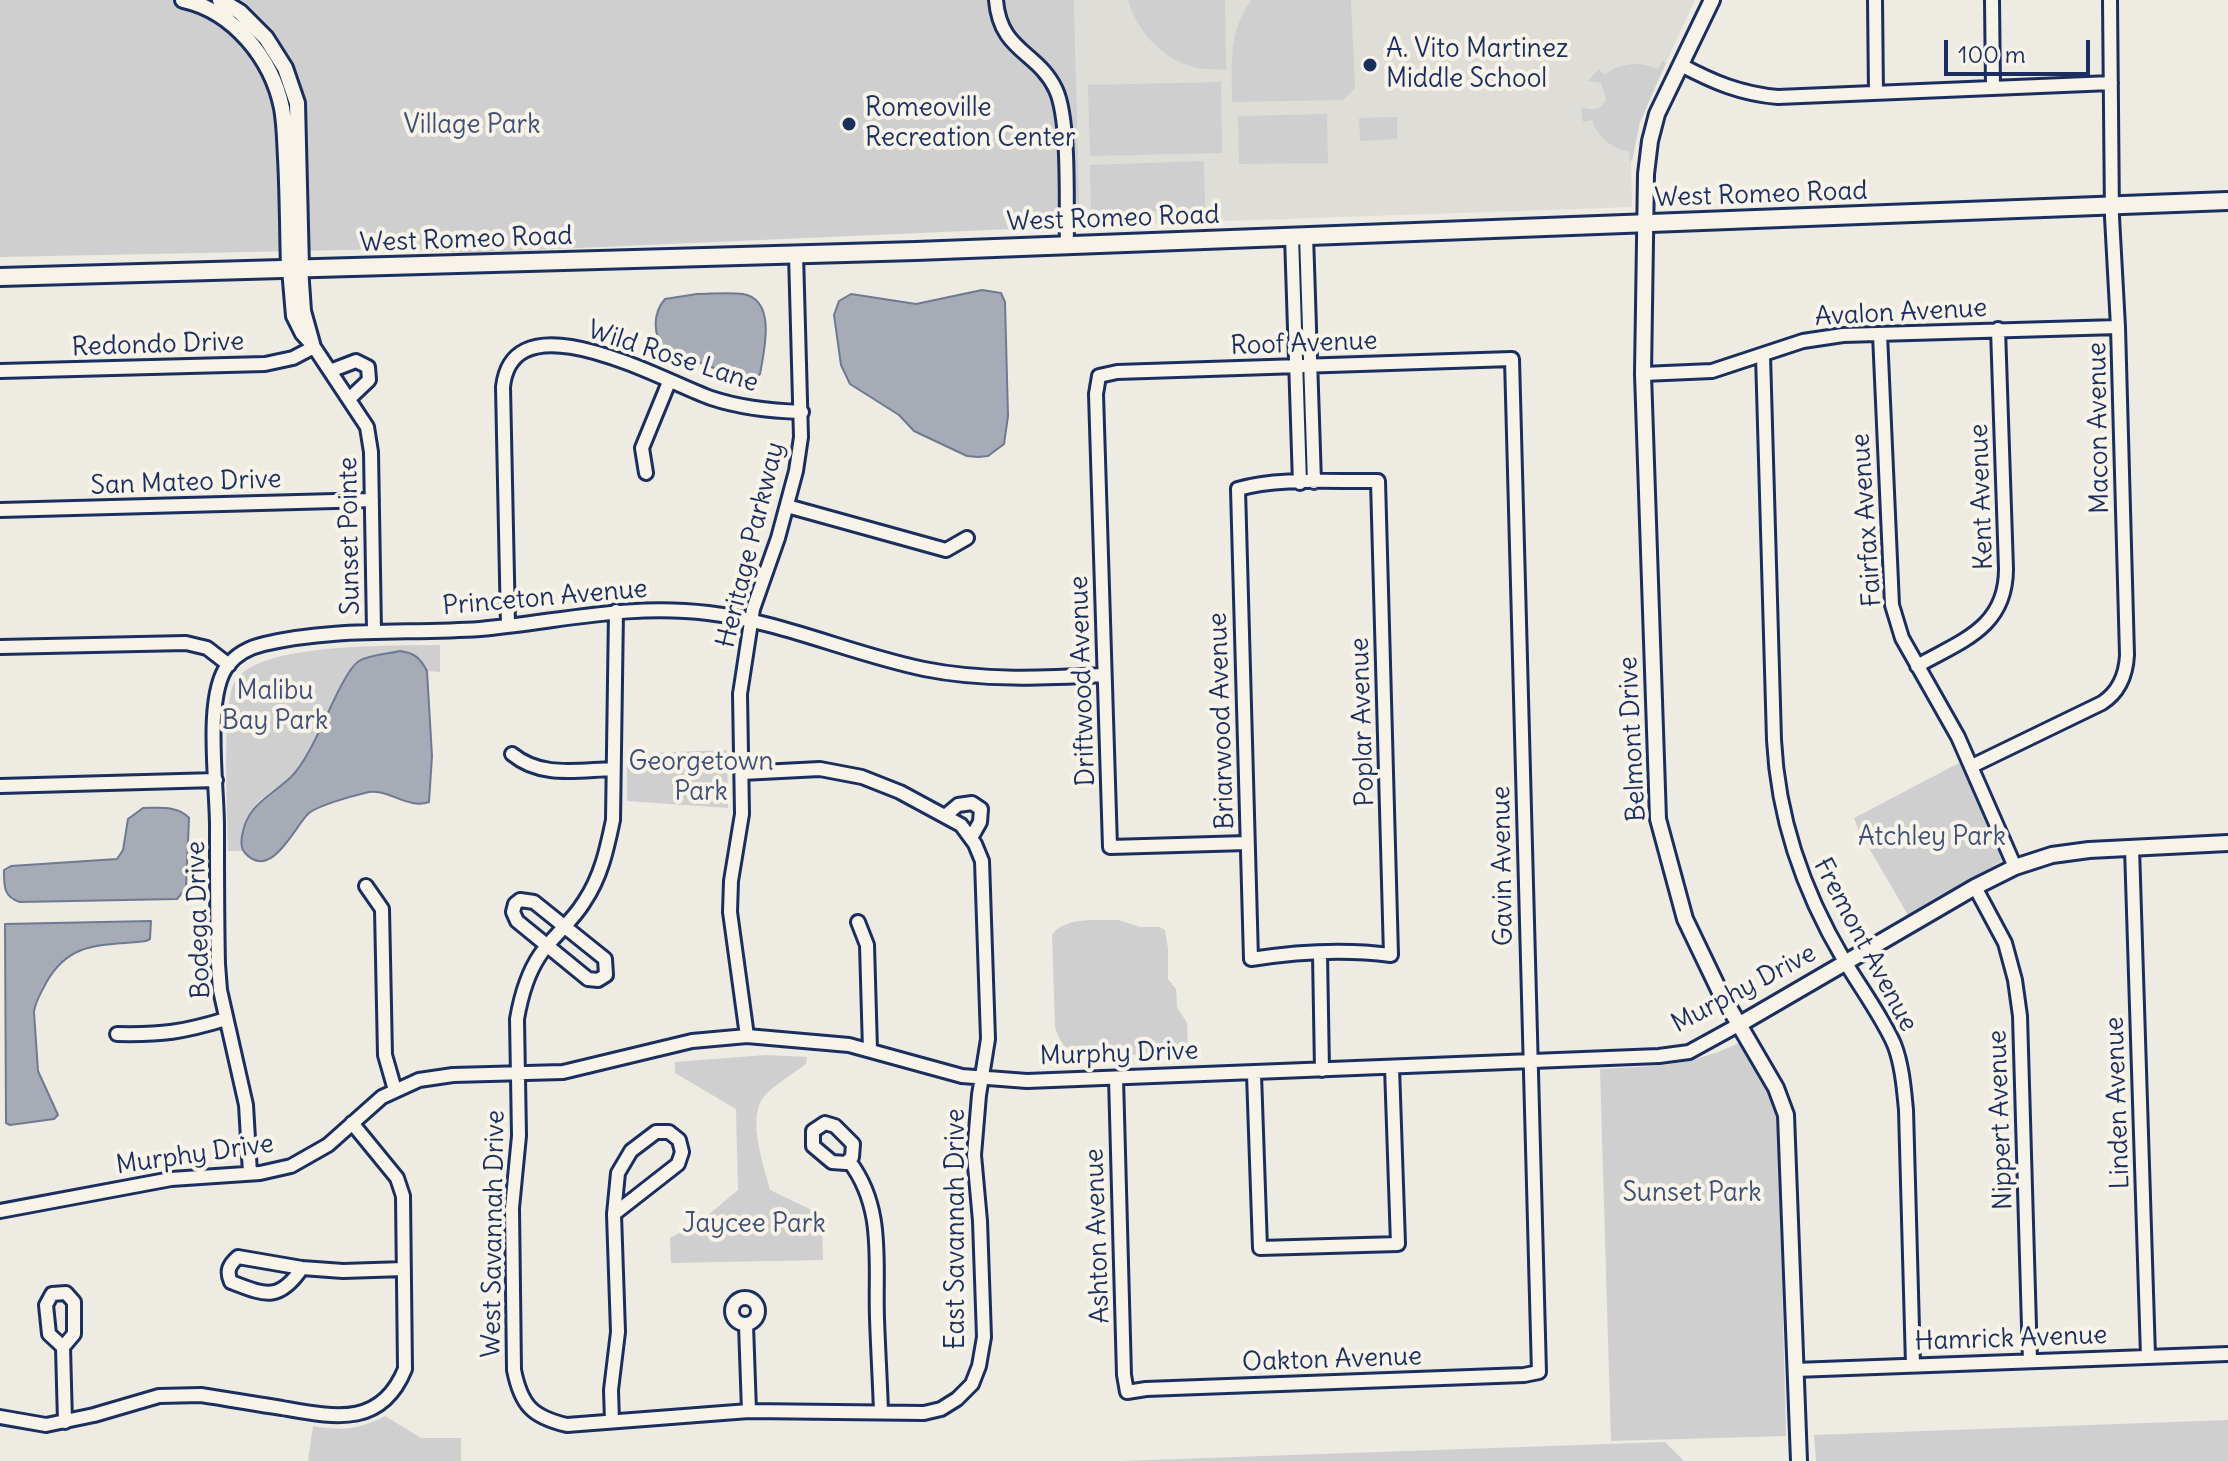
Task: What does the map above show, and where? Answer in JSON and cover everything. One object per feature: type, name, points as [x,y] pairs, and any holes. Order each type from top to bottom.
[{"type":"main road","name":"West Romeo Road","points":[[0,277],[1067,245],[2228,201]]},
{"type":"street","points":[[183,0],[212,11],[234,26],[265,63],[276,87],[285,134],[295,269]]},
{"type":"street","points":[[220,0],[240,12],[266,38],[285,68],[297,103],[295,269]]},
{"type":"street","points":[[996,0],[1001,27],[1010,41],[1048,75],[1063,108],[1067,245]]},
{"type":"street","name":"Belmont Drive","points":[[1712,0],[1657,114],[1650,141],[1643,374],[1658,819],[1685,919],[1720,992],[1776,1088],[1786,1115],[1799,1461]]},
{"type":"street","points":[[1875,0],[1876,93]]},
{"type":"street","points":[[1992,0],[1993,87]]},
{"type":"street","name":"Macon Avenue","points":[[1972,766],[2102,703],[2115,692],[2125,673],[2127,655],[2110,0]]},
{"type":"street","points":[[1681,65],[1723,86],[1750,94],[1778,97],[2111,83]]},
{"type":"street","points":[[1299,236],[1303,365],[1300,483]]},
{"type":"street","name":"Heritage Parkway","points":[[747,1036],[730,912],[731,881],[742,814],[740,694],[751,621],[796,471],[802,412],[796,254]]},
{"type":"street","name":"Sunset Pointe","points":[[295,269],[293,316],[302,334],[367,427],[371,452],[374,631]]},
{"type":"street","name":"Avalon Avenue","points":[[1643,374],[1712,371],[1822,338],[1998,329],[2118,327]]},
{"type":"street","name":"Kent Avenue","points":[[1917,666],[1980,630],[1995,615],[2005,593],[1998,329]]},
{"type":"street","name":"Fairfax Avenue","points":[[1880,334],[1889,587],[1896,621],[1972,766],[2015,867]]},
{"type":"street","name":"Wild Rose Lane","points":[[508,625],[503,387],[509,367],[524,352],[535,347],[559,345],[594,351],[713,399],[749,408],[802,412]]},
{"type":"street","name":"Redondo Drive","points":[[0,371],[265,364],[293,358],[314,347]]},
{"type":"street","name":"Fremont Avenue","points":[[1763,355],[1777,781],[1785,826],[1806,887],[1845,962],[1894,1045],[1904,1092],[1913,1365]]},
{"type":"street","name":"Roof Avenue","points":[[1099,376],[1117,372],[1512,359]]},
{"type":"street","name":"Gavin Avenue","points":[[1512,359],[1539,1372]]},
{"type":"street","points":[[330,371],[356,361],[368,367],[369,380],[349,399]]},
{"type":"street","points":[[1303,365],[1314,482]]},
{"type":"street","name":"Driftwood Avenue","points":[[1099,376],[1096,394],[1110,847],[1247,843]]},
{"type":"street","points":[[646,473],[642,448],[669,382]]},
{"type":"street","name":"Poplar Avenue","points":[[1314,482],[1378,481],[1391,955],[1320,954]]},
{"type":"street","name":"Briarwood Avenue","points":[[1314,482],[1250,485],[1238,489],[1251,959],[1320,954]]},
{"type":"street","name":"San Mateo Drive","points":[[0,510],[372,500]]},
{"type":"street","points":[[787,506],[946,550],[967,538]]},
{"type":"street","name":"Princeton Avenue","points":[[229,665],[247,649],[267,643],[374,631],[479,629],[616,611],[682,611],[775,625],[900,664],[952,674],[1015,678],[1104,675]]},
{"type":"street","name":"West Savannah Drive","points":[[616,611],[613,820],[606,854],[584,904],[532,968],[517,1019],[519,1136],[512,1208],[514,1370],[518,1389],[527,1406],[544,1420],[567,1425],[749,1411]]},
{"type":"street","points":[[0,647],[186,643],[207,648],[229,665]]},
{"type":"street","name":"Bodega Drive","points":[[229,665],[221,679],[214,722],[218,964],[226,1019],[246,1105],[250,1173]]},
{"type":"street","points":[[512,754],[525,765],[541,770],[613,769]]},
{"type":"street","points":[[742,773],[805,769],[847,773],[900,792],[961,825],[971,838],[980,822],[981,809],[972,803],[958,805],[945,816]]},
{"type":"street","points":[[0,786],[216,780]]},
{"type":"street","name":"East Savannah Drive","points":[[749,1411],[924,1413],[941,1409],[957,1399],[972,1384],[979,1366],[984,1337],[974,1155],[988,1039],[984,881],[979,851],[971,838]]},
{"type":"street","name":"Murphy Drive","points":[[0,1211],[192,1176],[279,1169],[300,1162],[328,1145],[372,1105],[395,1090],[439,1075],[563,1072],[663,1046],[747,1036],[849,1045],[982,1079],[1027,1081],[1530,1062],[1689,1052],[2015,867],[2052,855],[2228,843]]},
{"type":"street","name":"Linden Avenue","points":[[2132,848],[2148,1356]]},
{"type":"street","points":[[366,886],[382,909],[385,1055],[395,1090]]},
{"type":"street","name":"Nippert Avenue","points":[[1975,887],[2005,943],[2020,1016],[2030,1361]]},
{"type":"street","points":[[520,900],[534,902],[605,959],[606,975],[598,980],[588,979],[547,947],[517,921],[513,912],[520,900]]},
{"type":"street","points":[[858,922],[867,945],[870,1050]]},
{"type":"street","points":[[1320,954],[1322,1070]]},
{"type":"street","points":[[117,1034],[172,1033],[226,1019]]},
{"type":"street","points":[[1254,1074],[1260,1248],[1398,1244],[1392,1067]]},
{"type":"street","name":"Ashton Avenue","points":[[1116,1078],[1123,1360],[1127,1392]]},
{"type":"street","points":[[0,1417],[46,1425],[159,1396],[179,1394],[340,1417],[372,1409],[387,1399],[399,1384],[405,1369],[403,1196],[397,1178],[352,1123]]},
{"type":"street","points":[[612,1421],[611,1390],[618,1332],[614,1214],[618,1173],[631,1151],[656,1132],[675,1135],[682,1152],[678,1164],[614,1214]]},
{"type":"street","points":[[849,1161],[865,1186],[875,1214],[881,1412]]},
{"type":"street","points":[[302,1268],[291,1285],[275,1293],[259,1292],[231,1282],[228,1275],[230,1264],[238,1257],[302,1268],[343,1271],[404,1269]]},
{"type":"street","points":[[746,1325],[749,1411]]},
{"type":"street","points":[[63,1347],[65,1422]]},
{"type":"street","name":"Hamrick Avenue","points":[[1795,1370],[2228,1354]]},
{"type":"street","name":"Oakton Avenue","points":[[1127,1392],[1539,1372]]},
{"type":"shaded area","name":"A. Vito Martinez Middle School","points":[[1074,0],[1695,0],[1635,130],[1631,160],[1632,207],[1080,226]]},
{"type":"shaded area","points":[[982,290],[1001,293],[1005,302],[1008,416],[1004,444],[988,456],[978,457],[967,456],[914,431],[899,415],[850,384],[841,365],[834,315],[839,301],[851,294],[916,304]]},
{"type":"shaded area","points":[[697,294],[743,294],[754,298],[761,306],[765,340],[760,374],[754,379],[741,378],[665,350],[658,338],[656,324],[661,305],[665,299]]},
{"type":"shaded area","points":[[400,651],[416,657],[427,671],[432,756],[429,802],[413,803],[373,792],[359,794],[308,814],[273,857],[264,861],[255,860],[245,853],[242,836],[249,816],[260,802],[298,769],[351,669],[363,659]]},
{"type":"shaded area","points":[[143,808],[174,809],[189,818],[186,888],[177,899],[20,902],[7,894],[4,870],[11,866],[117,859],[123,850],[128,819]]},
{"type":"shaded area","points":[[151,921],[150,939],[146,941],[88,948],[66,959],[55,969],[40,994],[34,1012],[38,1071],[58,1115],[54,1119],[6,1123],[5,924]]},
{"type":"green space","name":"Village Park","points":[[0,0],[1074,0],[1080,226],[464,253],[396,249],[0,257]]},
{"type":"green space","points":[[1128,0],[1225,0],[1226,70],[1197,68],[1181,63],[1161,50],[1137,22]]},
{"type":"green space","points":[[1251,0],[1351,0],[1355,88],[1343,100],[1232,102],[1235,37]]},
{"type":"green space","points":[[1662,61],[1666,63],[1640,122],[1632,161],[1629,160],[1630,152],[1611,145],[1592,120],[1583,122],[1581,107],[1596,109],[1606,99],[1601,83],[1588,81],[1599,69],[1604,75],[1630,64],[1658,69]]},
{"type":"green space","points":[[1221,82],[1222,153],[1090,156],[1088,85]]},
{"type":"green space","points":[[1327,114],[1328,163],[1239,164],[1238,116]]},
{"type":"green space","points":[[1397,117],[1397,139],[1360,141],[1359,118]]},
{"type":"green space","points":[[1204,161],[1205,209],[1091,213],[1090,165]]},
{"type":"green space","name":"Malibu Bay Park","points":[[440,645],[440,672],[427,671],[420,659],[346,678],[297,768],[286,781],[256,804],[246,819],[243,851],[228,851],[227,736],[235,681],[249,668],[299,653],[362,647]]},
{"type":"green space","name":"Georgetown Park","points":[[727,750],[728,808],[627,801],[627,754]]},
{"type":"green space","name":"Atchley Park","points":[[1959,763],[1968,775],[2002,861],[1908,915],[1854,818]]},
{"type":"green space","points":[[1119,920],[1165,930],[1168,979],[1176,989],[1177,1007],[1187,1023],[1188,1047],[1183,1050],[1131,1055],[1079,1055],[1066,1048],[1058,1036],[1055,1027],[1052,935],[1073,922]]},
{"type":"green space","name":"Sunset Park","points":[[1739,1043],[1772,1100],[1778,1127],[1786,1436],[1611,1441],[1600,1069],[1687,1061]]},
{"type":"green space","name":"Jaycee Park","points":[[766,1055],[807,1057],[806,1064],[766,1094],[760,1103],[756,1127],[770,1190],[822,1215],[823,1260],[671,1263],[670,1238],[702,1220],[738,1190],[736,1109],[675,1073],[675,1062]]},
{"type":"green space","points":[[385,1416],[421,1438],[461,1438],[461,1461],[308,1461],[313,1426],[350,1428]]},
{"type":"green space","points":[[2228,1420],[2228,1461],[1816,1461],[1814,1435]]},
{"type":"green space","points":[[1665,1442],[1684,1461],[1121,1461]]},
{"type":"place","name":"A. Vito Martinez Middle School","points":[[1370,65]]},
{"type":"place","name":"Romeoville Recreation Center","points":[[849,124]]}]
